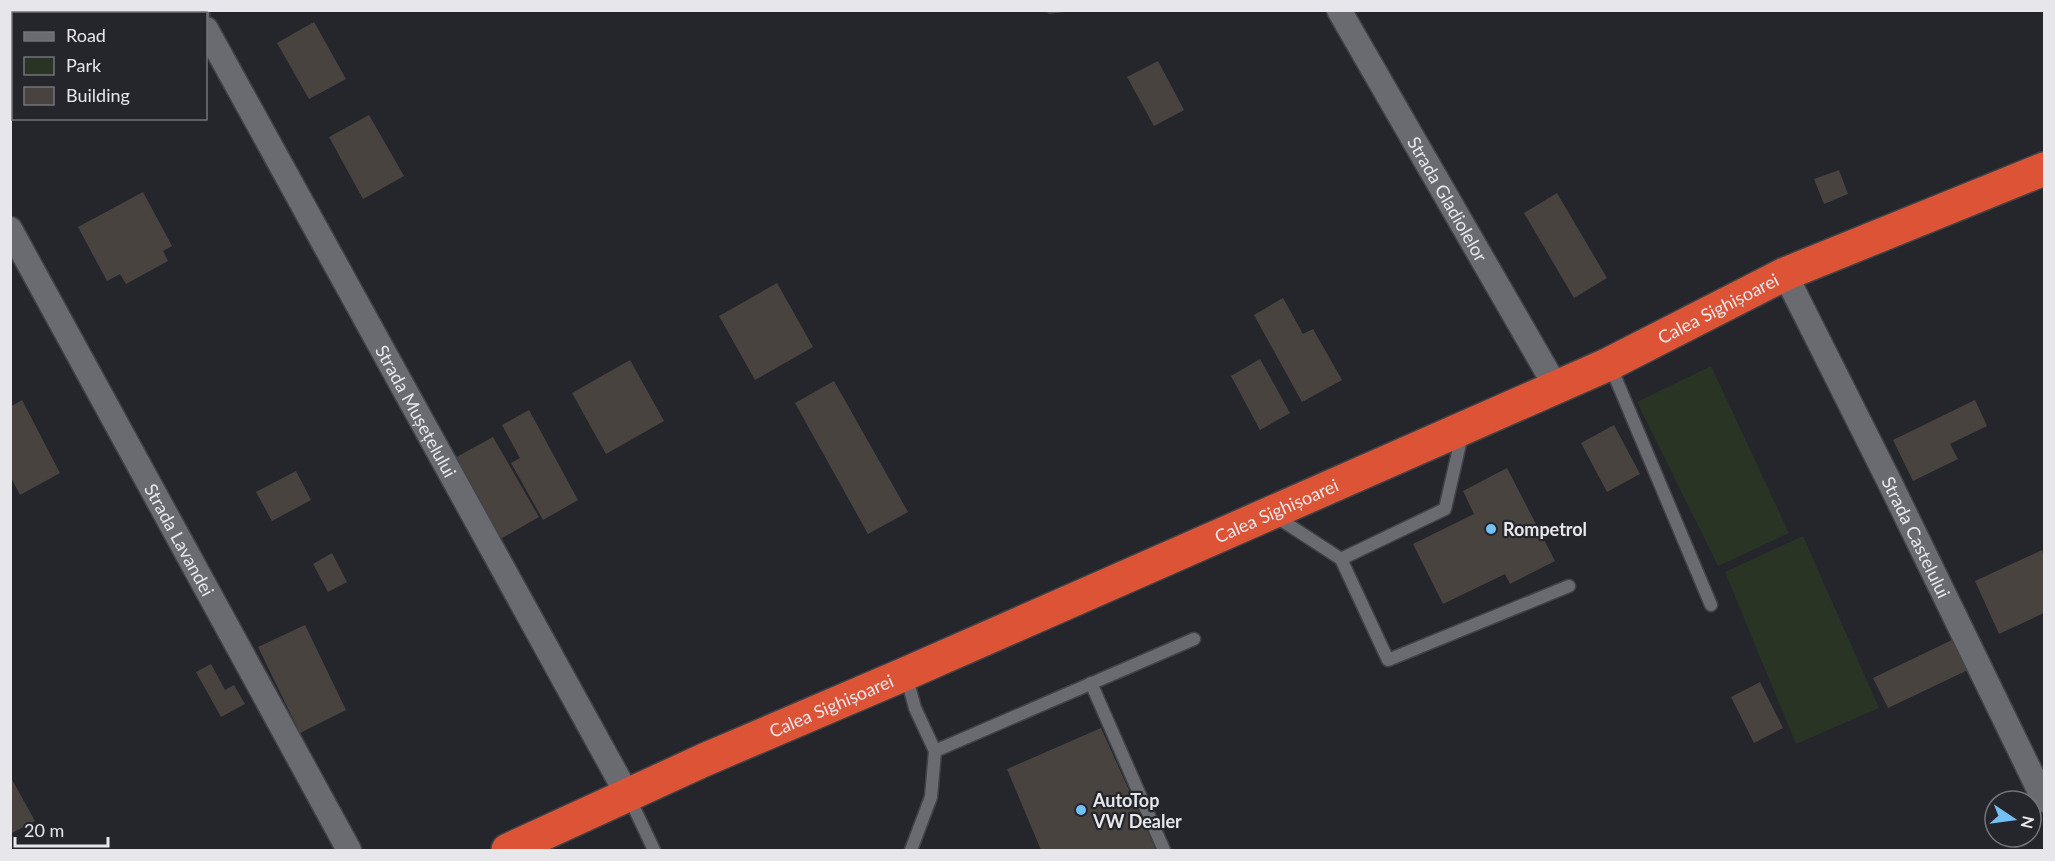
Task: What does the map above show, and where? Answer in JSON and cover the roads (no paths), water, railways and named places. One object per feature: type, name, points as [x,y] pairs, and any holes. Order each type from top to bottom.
[{"type":"highway","name":"Calea Sighișoarei","points":[[508,850],[627,794],[1609,364],[1785,274],[2044,169]]},
{"type":"street","name":"Strada Gladiolelor","points":[[1339,10],[1556,387]]},
{"type":"street","name":"Strada Mușețelului","points":[[207,31],[627,794]]},
{"type":"street","name":"Strada Lavandei","points":[[10,229],[349,850]]},
{"type":"street","name":"Strada Castelului","points":[[1785,274],[1890,483],[2044,801]]},
{"type":"lane","points":[[1609,364],[1711,605]]},
{"type":"lane","points":[[1341,559],[1445,510],[1463,428]]},
{"type":"lane","points":[[1269,512],[1341,559],[1388,660],[1569,586]]},
{"type":"lane","points":[[935,751],[1194,639]]},
{"type":"lane","points":[[905,674],[915,708],[935,751],[931,796],[911,850]]},
{"type":"lane","points":[[1091,683],[1164,850]]},
{"type":"lane","points":[[627,794],[654,850]]},
{"type":"place","name":"Rompetrol","points":[[1491,529]]},
{"type":"place","name":"AutoTop VW Dealer","points":[[1081,810]]}]
